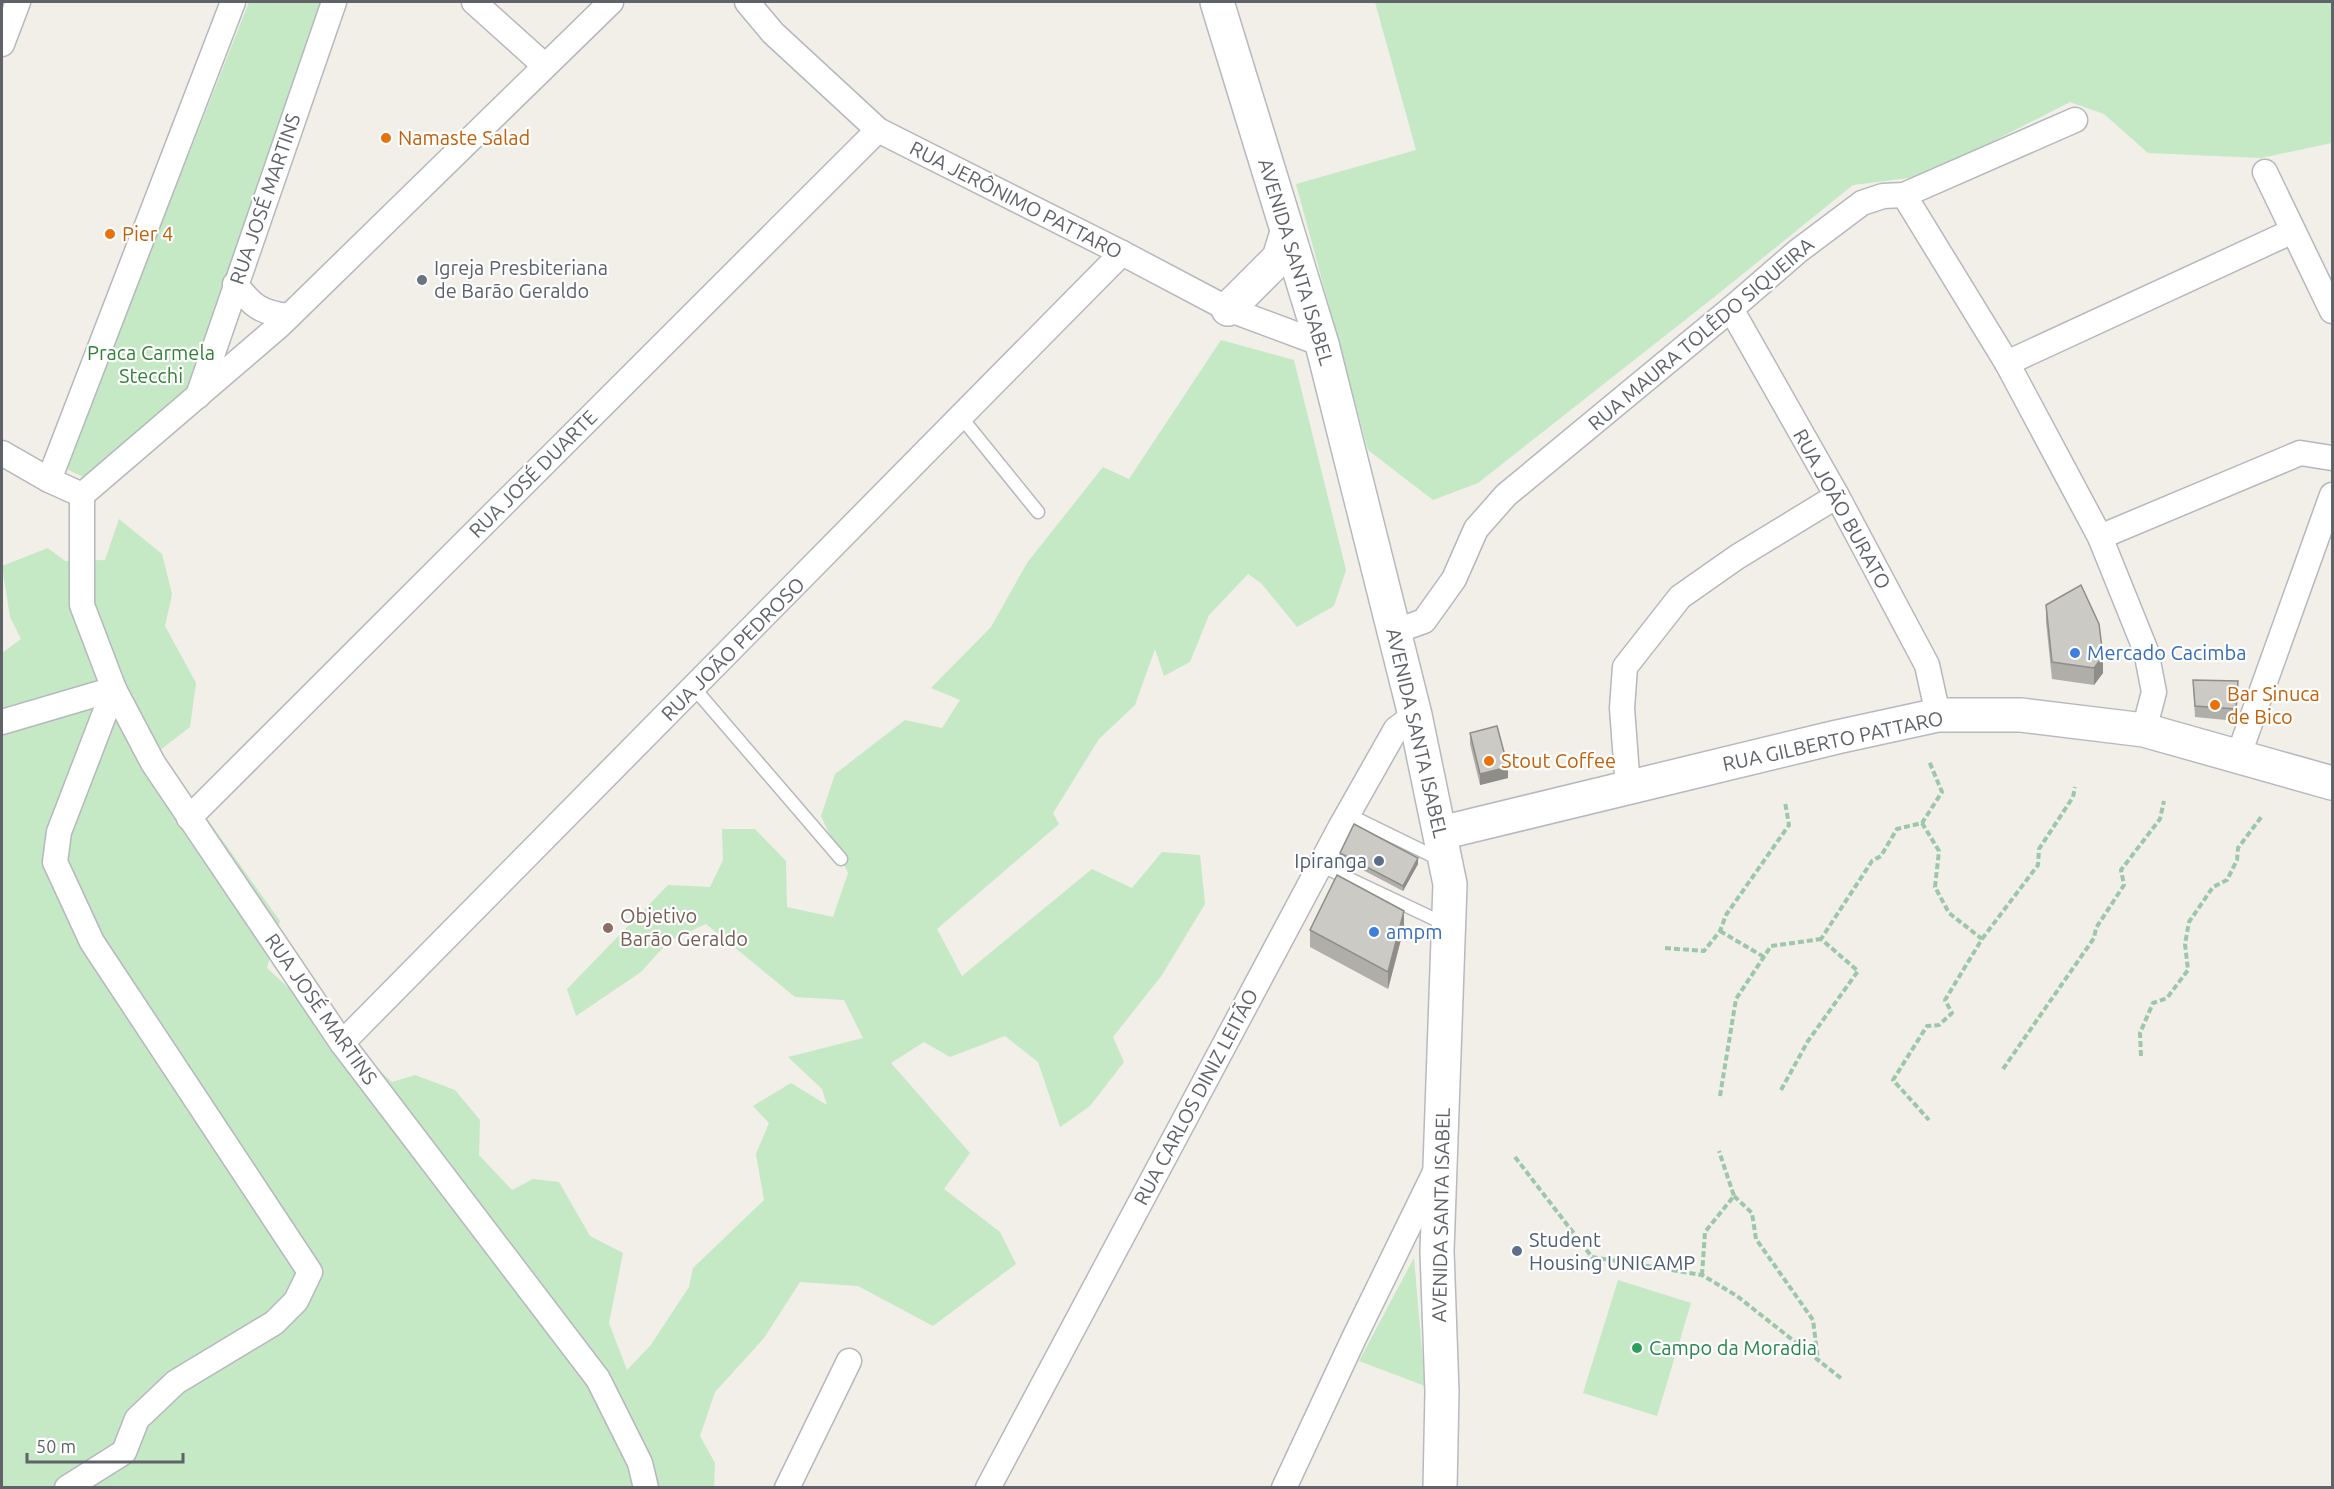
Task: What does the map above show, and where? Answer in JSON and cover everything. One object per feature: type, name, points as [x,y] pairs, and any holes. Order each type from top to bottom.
[{"type":"main road","name":"AVENIDA SANTA ISABEL","points":[[1217,2],[1322,344],[1393,632],[1416,715],[1450,888],[1437,1251],[1442,1392],[1440,1488]]},
{"type":"main road","points":[[1228,309],[1279,258],[1287,232]]},
{"type":"main road","name":"RUA GILBERTO PATTARO","points":[[1443,848],[1628,788],[1938,715],[2021,715],[2144,730],[2332,783]]},
{"type":"street","points":[[2,44],[18,2]]},
{"type":"street","points":[[49,480],[233,2]]},
{"type":"street","name":"RUA JOSÉ MARTINS","points":[[197,398],[334,2]]},
{"type":"street","points":[[474,2],[544,65]]},
{"type":"street","points":[[2,453],[49,480],[82,495],[197,398],[289,316],[611,2]]},
{"type":"street","name":"RUA JERÔNIMO PATTARO","points":[[747,2],[773,33],[878,130],[1228,309],[1322,344]]},
{"type":"street","name":"RUA MAURA TOLÊDO SIQUEIRA","points":[[1393,632],[1424,621],[1454,579],[1476,529],[1506,495],[1798,251],[1862,203],[1883,196],[1904,195],[2075,120]]},
{"type":"street","name":"RUA JOSÉ DUARTE","points":[[189,818],[878,130]]},
{"type":"street","points":[[2265,172],[2332,312]]},
{"type":"street","points":[[1904,195],[2007,363],[2100,537],[2146,651],[2154,692],[2144,730]]},
{"type":"street","points":[[2007,363],[2293,231]]},
{"type":"street","name":"RUA JOÃO PEDROSO","points":[[342,1043],[1122,253]]},
{"type":"street","points":[[235,284],[260,310],[289,316]]},
{"type":"street","name":"RUA JOÃO BURATO","points":[[1731,309],[1837,496],[1927,665],[1938,715]]},
{"type":"street","points":[[2100,537],[2300,453],[2332,459]]},
{"type":"street","name":"RUA JOSÉ MARTINS","points":[[82,495],[82,604],[114,689],[153,763],[342,1043],[598,1379],[640,1463],[646,1488]]},
{"type":"street","points":[[2238,757],[2332,495]]},
{"type":"street","points":[[1628,788],[1622,708],[1625,667],[1680,597],[1737,557],[1837,496]]},
{"type":"street","points":[[2,722],[114,689]]},
{"type":"street","points":[[67,1488],[124,1452],[137,1419],[176,1382],[274,1323],[296,1301],[310,1272],[92,942],[55,862],[59,832],[114,689]]},
{"type":"street","name":"RUA CARLOS DINIZ LEITÃO","points":[[988,1488],[1347,814],[1396,729],[1416,715]]},
{"type":"street","points":[[1284,1488],[1353,1338],[1440,1160]]},
{"type":"street","points":[[787,1488],[849,1361]]},
{"type":"lane","points":[[961,417],[1038,512]]},
{"type":"lane","points":[[694,688],[841,859]]},
{"type":"lane","points":[[1347,814],[1443,848]]},
{"type":"lane","points":[[1320,865],[1448,925]]},
{"type":"path","points":[[1821,939],[1872,861],[1881,855],[1897,829],[1922,824],[1942,792],[1929,761]]},
{"type":"path","points":[[1929,1120],[1893,1080],[1927,1026],[1939,1025],[1952,1013],[1945,1000],[1982,939],[2038,865],[2038,849],[2073,797],[2075,787]]},
{"type":"path","points":[[2003,1069],[2094,938],[2096,928],[2124,885],[2121,870],[2160,819],[2164,801]]},
{"type":"path","points":[[1665,948],[1704,951],[1720,931],[1726,915],[1789,825],[1785,802]]},
{"type":"path","points":[[2141,1056],[2140,1033],[2153,1004],[2167,998],[2188,970],[2185,944],[2189,922],[2212,887],[2227,880],[2237,860],[2238,848],[2262,816]]},
{"type":"path","points":[[1922,824],[1939,851],[1935,887],[1949,914],[1982,939]]},
{"type":"path","points":[[1720,931],[1764,957]]},
{"type":"path","points":[[1720,1096],[1736,999],[1771,946],[1821,939],[1858,971],[1808,1041],[1781,1090]]},
{"type":"path","points":[[1719,1151],[1734,1196],[1752,1214],[1756,1239],[1813,1320],[1818,1360]]},
{"type":"path","points":[[1515,1157],[1592,1257],[1702,1275],[1737,1296],[1842,1379]]},
{"type":"path","points":[[1702,1275],[1705,1232],[1734,1196]]},
{"type":"green space","name":"Praca Carmela Stecchi","points":[[249,2],[321,2],[186,392],[87,479],[65,468]]},
{"type":"green space","points":[[1375,2],[2332,2],[2332,143],[2261,158],[2148,153],[2104,114],[2070,102],[1925,176],[1853,185],[1478,483],[1433,500],[1368,450],[1296,184],[1416,150]]},
{"type":"green space","points":[[1221,340],[1294,360],[1346,570],[1334,606],[1297,627],[1261,583],[1248,574],[1209,615],[1190,662],[1164,676],[1155,649],[1135,705],[1099,739],[1053,813],[1059,824],[937,929],[962,976],[1092,869],[1132,888],[1162,852],[1200,855],[1205,904],[1162,975],[1113,1037],[1124,1062],[1090,1106],[1060,1127],[1038,1062],[1005,1036],[950,1057],[924,1042],[891,1063],[970,1153],[944,1189],[1000,1232],[1016,1264],[933,1326],[858,1286],[800,1282],[764,1338],[715,1392],[700,1436],[715,1463],[714,1487],[2,1488],[2,653],[21,639],[10,617],[2,566],[48,548],[65,561],[105,560],[119,519],[162,554],[172,594],[165,626],[196,683],[190,727],[159,751],[280,921],[267,968],[392,1082],[415,1075],[455,1090],[480,1120],[479,1155],[512,1190],[533,1179],[559,1182],[590,1236],[623,1253],[609,1323],[627,1370],[650,1346],[689,1287],[693,1268],[764,1200],[756,1154],[769,1123],[753,1106],[791,1083],[827,1105],[822,1089],[788,1057],[863,1038],[844,1000],[795,997],[706,924],[669,941],[641,972],[576,1016],[567,989],[668,885],[710,887],[723,860],[722,829],[755,829],[786,861],[787,907],[833,917],[848,873],[821,816],[835,774],[905,720],[942,728],[960,700],[931,688],[991,627],[1027,563],[1103,467],[1129,479]]},
{"type":"green space","points":[[1414,1258],[1425,1386],[1359,1361]]},
{"type":"green space","name":"Campo da Moradia","points":[[1618,1280],[1691,1303],[1657,1416],[1583,1393]]},
{"type":"building","name":"Mercado Cacimba","points":[[2081,585],[2099,624],[2103,656],[2094,668],[2052,662],[2046,605]]},
{"type":"building","points":[[2193,680],[2238,681],[2236,709],[2195,706]]},
{"type":"building","name":"Stout Coffee","points":[[1497,726],[1508,767],[1480,774],[1470,733]]},
{"type":"building","name":"Ipiranga","points":[[1354,824],[1418,858],[1403,886],[1340,853]]},
{"type":"building","points":[[1337,875],[1404,911],[1388,972],[1310,930]]},
{"type":"place","name":"Namaste Salad","points":[[386,138]]},
{"type":"place","name":"Pier 4","points":[[110,234]]},
{"type":"place","name":"Igreja Presbiteriana de Barão Geraldo","points":[[422,280]]},
{"type":"place","name":"Mercado Cacimba","points":[[2075,653]]},
{"type":"place","name":"Bar Sinuca de Bico","points":[[2215,705]]},
{"type":"place","name":"Stout Coffee","points":[[1489,761]]},
{"type":"place","name":"Ipiranga","points":[[1379,861]]},
{"type":"place","name":"Objetivo Barão Geraldo","points":[[608,928]]},
{"type":"place","name":"ampm","points":[[1374,932]]},
{"type":"place","name":"Student Housing UNICAMP","points":[[1517,1251]]},
{"type":"place","name":"Campo da Moradia","points":[[1637,1348]]}]
